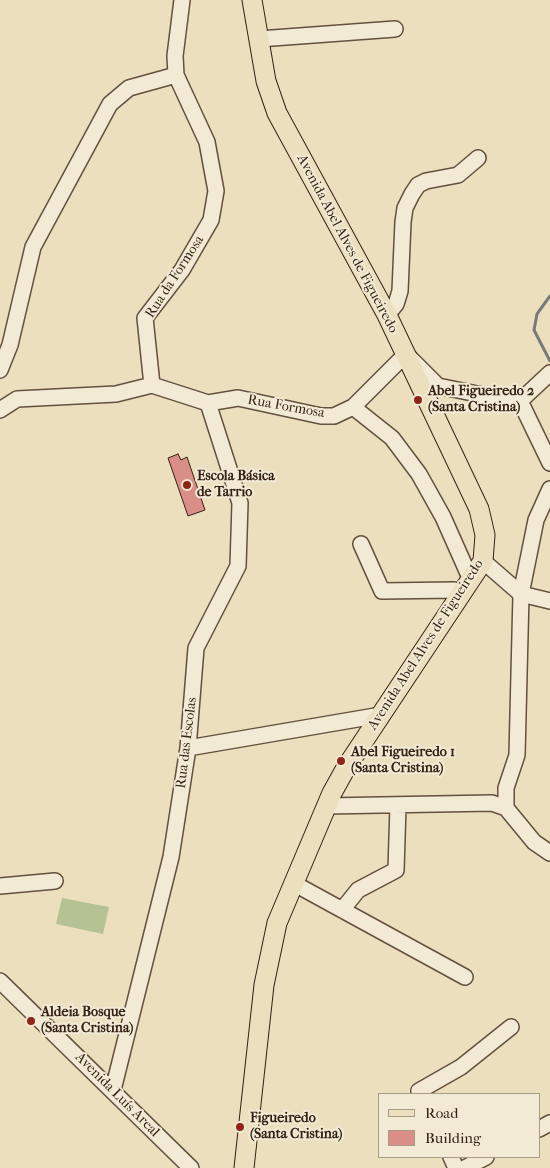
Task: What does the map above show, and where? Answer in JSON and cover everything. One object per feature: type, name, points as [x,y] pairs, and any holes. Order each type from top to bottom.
[{"type":"main road","name":"Avenida Abel Alves de Figueiredo","points":[[244,1168],[264,985],[277,923],[326,806],[347,766],[483,561],[486,535],[479,509],[406,354],[277,113],[266,81],[252,0]]},
{"type":"street","name":"Rua da Formosa","points":[[152,384],[145,318],[182,270],[212,220],[216,191],[207,142],[176,75],[175,56],[182,0]]},
{"type":"street","points":[[259,39],[395,30]]},
{"type":"street","points":[[0,370],[10,345],[34,247],[110,104],[129,88],[176,75]]},
{"type":"street","points":[[387,316],[396,304],[400,291],[403,222],[412,194],[418,185],[426,181],[458,175],[478,158]]},
{"type":"street","points":[[406,354],[438,386],[459,392],[520,401]]},
{"type":"street","name":"Rua Formosa","points":[[152,384],[208,403],[238,398],[321,416],[334,416],[353,407],[406,354]]},
{"type":"street","points":[[520,401],[550,373]]},
{"type":"street","points":[[0,410],[17,400],[116,394],[152,384]]},
{"type":"street","points":[[520,401],[550,464]]},
{"type":"street","name":"Rua das Escolas","points":[[113,1090],[171,857],[188,748],[196,648],[238,566],[240,503],[208,403]]},
{"type":"street","points":[[353,407],[392,438],[419,474],[443,517],[466,588],[454,590],[382,591],[361,544]]},
{"type":"street","points":[[506,808],[506,788],[516,755],[521,594],[536,520],[550,489]]},
{"type":"street","points":[[483,561],[521,594],[550,601]]},
{"type":"street","points":[[188,748],[381,715]]},
{"type":"street","points":[[326,806],[492,803],[506,808],[534,842],[550,853]]},
{"type":"street","points":[[342,910],[358,890],[396,870],[398,806]]},
{"type":"street","points":[[0,886],[55,881]]},
{"type":"street","points":[[293,883],[465,977]]},
{"type":"street","name":"Avenida Luís Areal","points":[[0,981],[191,1168]]},
{"type":"street","points":[[416,1093],[460,1067],[511,1027]]},
{"type":"street","points":[[465,1168],[484,1158]]},
{"type":"green space","points":[[62,898],[109,907],[103,934],[56,924]]},
{"type":"building","points":[[178,454],[181,460],[187,457],[205,510],[188,516],[168,458]]},
{"type":"waterway","points":[[550,296],[537,314],[534,330],[550,361]]},
{"type":"place","name":"Abel Figueiredo 2 (Santa Cristina)","points":[[418,400]]},
{"type":"place","name":"Escola Básica de Tarrio","points":[[187,485]]},
{"type":"place","name":"Abel Figueiredo 1 (Santa Cristina)","points":[[341,761]]},
{"type":"place","name":"Aldeia Bosque (Santa Cristina)","points":[[31,1021]]},
{"type":"place","name":"Figueiredo (Santa Cristina)","points":[[240,1127]]}]
